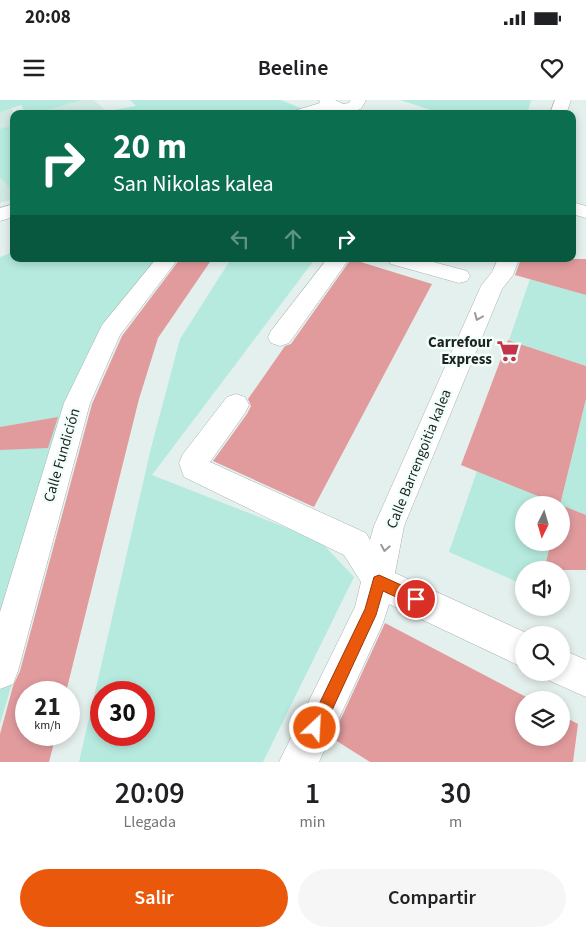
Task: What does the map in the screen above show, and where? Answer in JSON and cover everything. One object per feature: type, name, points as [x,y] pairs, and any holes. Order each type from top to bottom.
[{"type":"street","points":[[309,110],[328,102],[342,108],[360,106]]},
{"type":"street","name":"Calle Fundición","points":[[0,671],[77,403],[110,331],[165,262]]},
{"type":"street","points":[[280,337],[336,262]]},
{"type":"street","points":[[422,262],[463,267],[492,286]]},
{"type":"street","name":"Calle Barrengoitia kalea","points":[[299,762],[371,610],[379,582],[389,526],[492,286],[502,275],[507,262]]},
{"type":"street","points":[[236,405],[193,464],[194,468],[355,544],[379,582],[515,646]]},
{"type":"street","points":[[570,672],[586,679]]},
{"type":"shaded area","points":[[84,100],[93,100],[104,110],[48,110]]},
{"type":"shaded area","points":[[11,107],[12,110],[10,110],[10,200],[0,203],[0,110]]},
{"type":"green space","points":[[0,100],[83,100],[48,110],[24,110],[21,105],[0,112]]},
{"type":"green space","points":[[130,100],[281,100],[303,109],[114,110],[136,106]]},
{"type":"green space","points":[[400,100],[531,100],[528,110],[431,110]]},
{"type":"green space","points":[[10,126],[10,189],[0,177],[0,129]]},
{"type":"green space","points":[[10,253],[10,262],[175,262],[115,337],[89,403],[33,613],[0,724],[0,257]]},
{"type":"green space","points":[[229,262],[313,262],[152,475],[320,541],[354,577],[263,762],[79,762],[90,714],[90,746],[155,746],[155,681],[98,681],[151,448],[180,339]]},
{"type":"green space","points":[[530,279],[586,295],[586,366],[509,340]]},
{"type":"green space","points":[[586,399],[586,515],[570,509],[570,496],[562,496]]},
{"type":"green space","points":[[477,471],[538,496],[515,496],[515,551],[549,551],[546,561],[515,561],[515,581],[449,552]]},
{"type":"building","points":[[576,259],[586,259],[586,295],[515,275],[520,262],[576,262]]},
{"type":"building","points":[[178,262],[210,262],[158,338],[139,399],[69,681],[15,681],[20,671],[92,404],[122,336]]},
{"type":"building","points":[[349,262],[361,262],[432,284],[314,507],[213,461],[247,414],[251,406],[248,399],[285,346],[291,344]]},
{"type":"building","points":[[508,340],[586,366],[586,399],[562,496],[538,496],[461,465]]},
{"type":"building","points":[[58,417],[48,448],[0,450],[0,427]]},
{"type":"building","points":[[570,509],[586,515],[586,570],[570,570],[570,561],[546,561],[549,551],[570,551]]},
{"type":"building","points":[[385,623],[515,691],[515,746],[570,746],[570,720],[578,724],[573,762],[370,762],[332,738]]},
{"type":"building","points":[[15,682],[15,746],[53,746],[49,762],[0,762],[0,734]]},
{"type":"place","name":"Carrefour Express","points":[[508,351]]},
{"type":"route","points":[[315,728],[371,610],[379,582],[416,599]]}]
